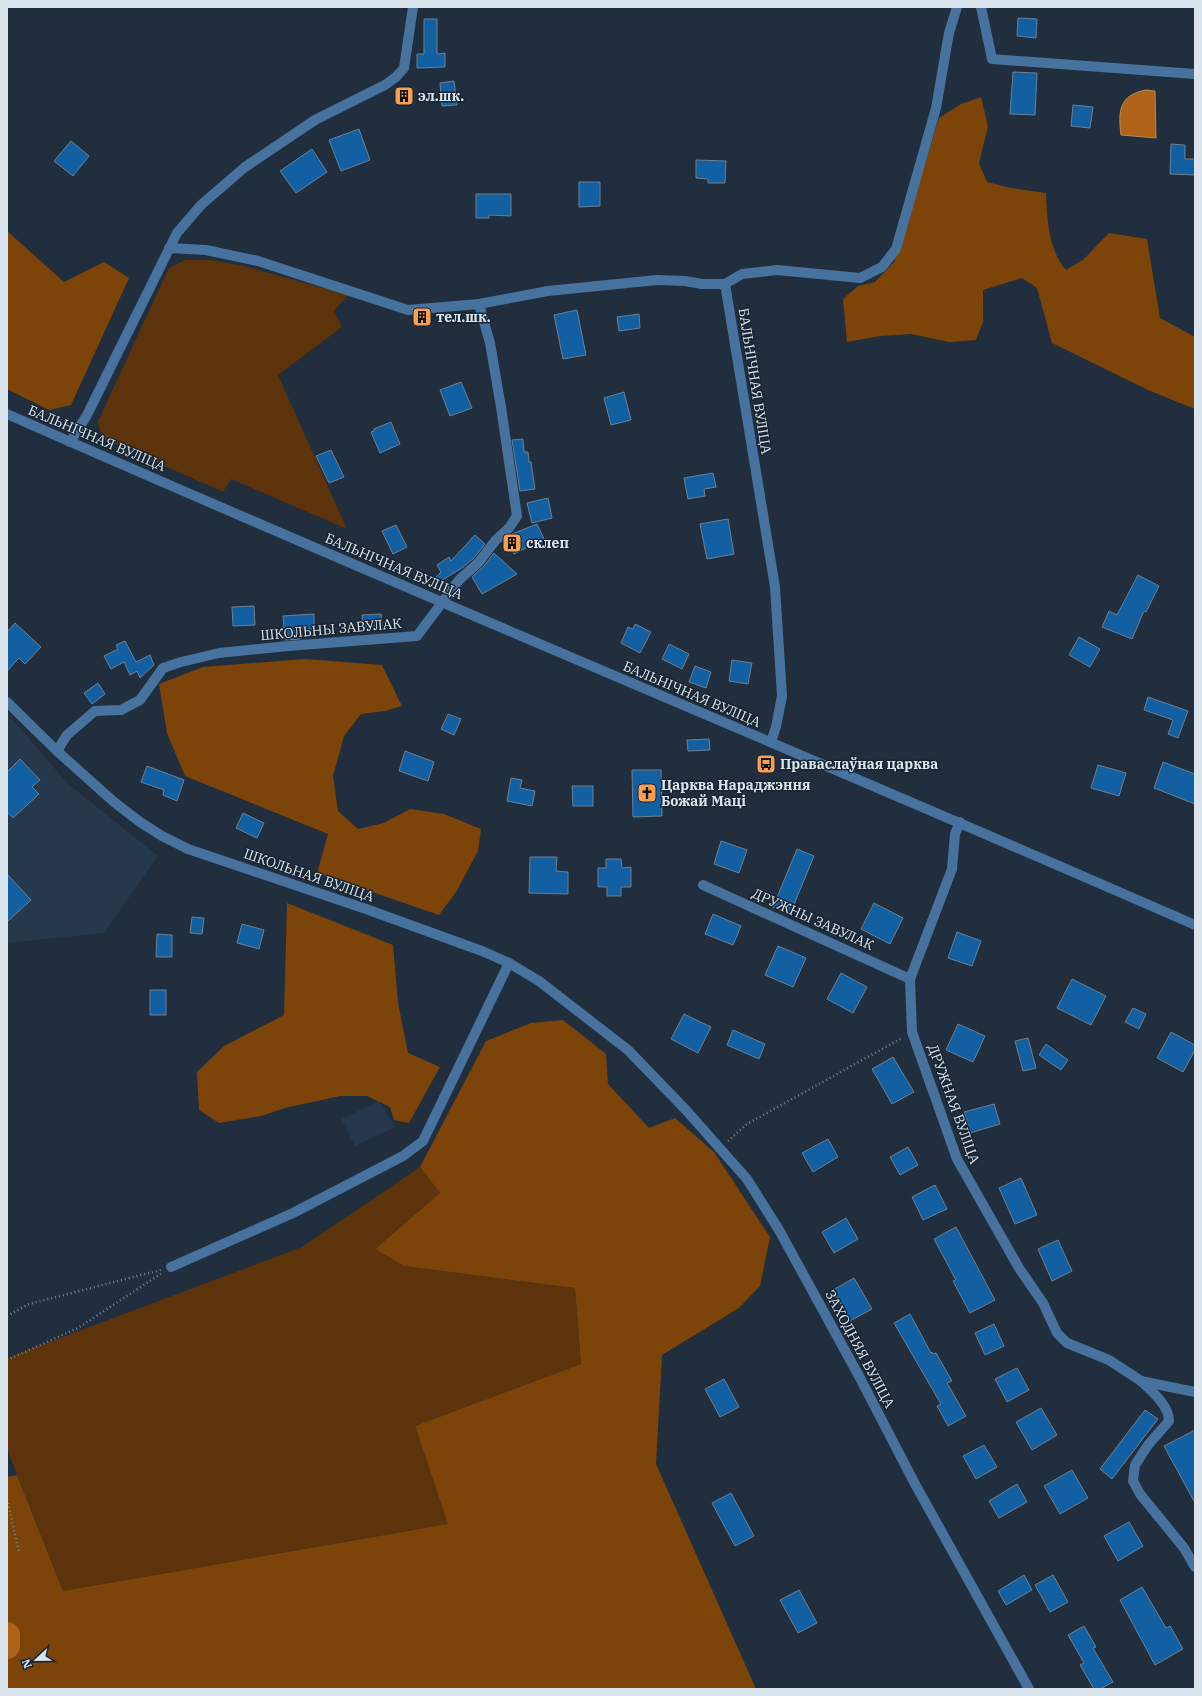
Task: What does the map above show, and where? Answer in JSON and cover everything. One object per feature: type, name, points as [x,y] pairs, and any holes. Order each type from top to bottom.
[{"type":"street","points":[[70,442],[87,415],[177,233],[201,205],[245,167],[315,120],[384,85],[396,77],[404,68],[412,7]]},
{"type":"street","points":[[169,248],[206,250],[258,261],[408,310],[479,304],[548,290],[657,280],[686,281],[702,284],[725,284],[742,274],[777,270],[860,278],[882,266],[896,249],[936,108],[949,33],[957,7]]},
{"type":"street","points":[[981,7],[992,59],[1195,74]]},
{"type":"street","name":"БАЛЬНІЧНАЯ ВУЛІЦА","points":[[725,284],[775,587],[782,696],[776,727],[771,742]]},
{"type":"street","name":"ШКОЛЬНЫ ЗАВУЛАК","points":[[57,751],[67,735],[95,711],[121,710],[140,700],[164,668],[181,662],[219,653],[417,636],[459,580],[479,562],[495,541],[509,528],[517,516],[502,407],[490,343],[479,304]]},
{"type":"street","name":"БАЛЬНІЧНАЯ ВУЛІЦА","points":[[7,414],[441,602],[960,822],[1195,925]]},
{"type":"street","name":"ШКОЛЬНАЯ ВУЛІЦА","points":[[7,702],[57,751],[114,802],[140,822],[162,836],[188,849],[366,909],[482,951],[509,963],[539,981],[624,1047]]},
{"type":"street","name":"ДРУЖНАЯ ВУЛІЦА","points":[[960,822],[956,834],[952,869],[910,979],[912,1032],[957,1159],[1019,1268],[1043,1303],[1057,1333],[1067,1343],[1110,1360],[1141,1381]]},
{"type":"street","name":"ДРУЖНЫ ЗАВУЛАК","points":[[703,885],[910,979]]},
{"type":"street","points":[[171,1267],[293,1213],[403,1156],[423,1141],[509,963]]},
{"type":"street","name":"ЗАХОДНЯЯ ВУЛІЦА","points":[[624,1047],[685,1109],[747,1179],[779,1230],[860,1378],[915,1484],[1029,1689]]},
{"type":"street","points":[[1141,1381],[1195,1392]]},
{"type":"street","points":[[1141,1381],[1160,1400],[1168,1413],[1169,1421],[1148,1445],[1135,1465],[1133,1481],[1140,1494],[1184,1548],[1195,1567]]},
{"type":"path","points":[[720,1149],[747,1124],[912,1032]]},
{"type":"path","points":[[7,1316],[29,1304],[171,1267]]},
{"type":"path","points":[[7,1360],[78,1328],[171,1267]]},
{"type":"path","points":[[7,1499],[19,1552]]},
{"type":"shaded area","points":[[1146,90],[1155,91],[1156,138],[1121,135],[1120,112],[1122,105],[1130,96],[1137,92]]},
{"type":"shaded area","points":[[981,97],[988,126],[979,163],[987,182],[1011,188],[1046,193],[1048,223],[1052,243],[1055,253],[1066,270],[1083,260],[1109,233],[1147,239],[1160,318],[1195,337],[1195,409],[1148,390],[1052,343],[1037,288],[1022,278],[983,290],[983,322],[976,340],[949,342],[911,334],[880,336],[847,342],[843,299],[858,286],[875,282],[894,262],[939,118],[961,104]]},
{"type":"shaded area","points":[[7,231],[64,282],[104,262],[129,278],[71,405],[49,410],[7,389]]},
{"type":"shaded area","points":[[185,260],[211,260],[248,267],[348,295],[334,311],[342,327],[278,375],[347,529],[231,479],[223,492],[102,438],[98,421],[169,268]]},
{"type":"shaded area","points":[[305,659],[382,665],[402,706],[385,711],[361,714],[344,736],[333,776],[338,811],[358,829],[384,823],[410,809],[444,814],[481,829],[478,851],[456,892],[439,915],[317,873],[328,834],[185,776],[167,733],[159,684],[203,667]]},
{"type":"shaded area","points":[[7,713],[67,783],[158,856],[104,933],[7,943]]},
{"type":"shaded area","points":[[287,903],[393,945],[398,1003],[408,1053],[440,1067],[409,1123],[394,1120],[390,1107],[367,1096],[340,1096],[285,1108],[261,1116],[219,1123],[199,1110],[197,1072],[224,1046],[284,1015]]},
{"type":"shaded area","points":[[563,1020],[606,1054],[608,1084],[649,1128],[675,1118],[714,1152],[770,1237],[760,1286],[739,1308],[662,1355],[656,1464],[756,1689],[7,1689],[7,1477],[17,1475],[63,1591],[448,1524],[415,1426],[581,1364],[575,1288],[404,1266],[375,1249],[440,1193],[420,1167],[486,1041],[531,1023]]},
{"type":"shaded area","points":[[379,1101],[395,1127],[355,1146],[341,1119]]},
{"type":"shaded area","points":[[420,1167],[440,1193],[375,1249],[404,1266],[575,1288],[581,1364],[415,1426],[448,1524],[63,1591],[7,1449],[7,1358],[302,1247]]},
{"type":"building","points":[[1018,18],[1037,19],[1036,38],[1017,36]]},
{"type":"building","points":[[424,19],[437,19],[437,54],[445,53],[445,67],[417,68],[417,54],[424,54]]},
{"type":"building","points":[[1013,72],[1037,73],[1035,115],[1010,114]]},
{"type":"building","points":[[454,81],[457,105],[442,106],[440,83]]},
{"type":"building","points":[[1073,105],[1093,107],[1090,128],[1071,126]]},
{"type":"building","points":[[359,129],[370,160],[341,171],[329,140]]},
{"type":"building","points":[[71,141],[89,156],[73,176],[54,161]]},
{"type":"building","points":[[1171,144],[1185,145],[1185,159],[1195,159],[1195,175],[1170,174]]},
{"type":"building","points":[[312,149],[327,172],[296,193],[280,171]]},
{"type":"building","points":[[696,160],[726,161],[725,183],[708,183],[708,179],[696,178]]},
{"type":"building","points":[[579,182],[600,182],[600,206],[579,207]]},
{"type":"building","points":[[476,194],[511,194],[511,216],[489,215],[489,218],[476,218]]},
{"type":"building","points":[[577,310],[586,355],[563,359],[554,315]]},
{"type":"building","points":[[639,314],[640,328],[619,331],[617,317]]},
{"type":"building","points":[[461,382],[472,408],[450,416],[440,390]]},
{"type":"building","points":[[624,392],[631,420],[611,425],[604,398]]},
{"type":"building","points":[[391,422],[400,444],[380,453],[371,432],[374,431],[374,429]]},
{"type":"building","points":[[523,439],[524,452],[528,452],[529,462],[531,462],[535,489],[520,491],[512,440]]},
{"type":"building","points":[[331,450],[344,477],[329,483],[316,456]]},
{"type":"building","points":[[713,473],[716,487],[704,489],[705,496],[688,499],[684,478]]},
{"type":"building","points":[[548,498],[552,518],[532,523],[527,503]]},
{"type":"building","points":[[728,519],[734,554],[707,559],[700,524]]},
{"type":"building","points":[[537,524],[544,539],[514,554],[506,540],[512,534]]},
{"type":"building","points":[[396,525],[407,547],[393,554],[382,531]]},
{"type":"building","points":[[475,535],[485,544],[474,558],[462,568],[431,587],[429,585],[441,572],[437,565],[449,557],[451,561]]},
{"type":"building","points":[[494,553],[517,574],[482,594],[472,577],[484,566]]},
{"type":"building","points":[[1138,575],[1159,586],[1146,612],[1144,611],[1132,639],[1102,627],[1109,611],[1117,615]]},
{"type":"building","points":[[254,606],[255,625],[233,626],[232,607]]},
{"type":"building","points":[[314,614],[314,629],[300,630],[300,639],[285,640],[283,616]]},
{"type":"building","points":[[381,614],[382,626],[363,629],[362,615]]},
{"type":"building","points":[[15,623],[41,647],[25,664],[19,658],[7,671],[7,632]]},
{"type":"building","points":[[635,624],[651,632],[640,653],[621,643],[628,627],[633,629]]},
{"type":"building","points":[[1079,637],[1100,649],[1090,667],[1069,655]]},
{"type":"building","points":[[125,641],[136,662],[150,655],[154,665],[140,678],[137,671],[130,675],[124,662],[111,669],[104,656],[118,649],[116,645]]},
{"type":"building","points":[[669,644],[689,654],[682,669],[662,659]]},
{"type":"building","points":[[732,660],[752,663],[748,684],[729,681]]},
{"type":"building","points":[[695,666],[711,672],[706,688],[689,682]]},
{"type":"building","points":[[98,683],[105,694],[92,704],[84,693]]},
{"type":"building","points":[[1148,697],[1188,711],[1178,738],[1168,734],[1173,720],[1144,710]]},
{"type":"building","points":[[448,714],[461,719],[454,735],[441,729]]},
{"type":"building","points":[[709,739],[710,750],[688,751],[687,740]]},
{"type":"building","points":[[405,751],[434,762],[428,781],[399,771]]},
{"type":"building","points":[[20,759],[40,780],[32,787],[39,794],[13,818],[7,812],[7,772]]},
{"type":"building","points":[[1163,762],[1195,774],[1195,804],[1154,788]]},
{"type":"building","points":[[1098,765],[1126,773],[1119,796],[1091,788]]},
{"type":"building","points":[[147,766],[184,780],[177,801],[163,795],[164,790],[141,782]]},
{"type":"building","name":"Царква Нараджэння Божай Маці","points":[[632,770],[661,770],[662,816],[633,817]]},
{"type":"building","points":[[511,778],[522,780],[520,788],[535,791],[532,806],[507,801]]},
{"type":"building","points":[[572,786],[593,786],[593,806],[573,806]]},
{"type":"building","points":[[243,813],[264,823],[257,838],[236,828]]},
{"type":"building","points":[[721,841],[747,850],[739,873],[714,864]]},
{"type":"building","points":[[797,849],[814,856],[790,914],[773,907]]},
{"type":"building","points":[[530,857],[557,857],[556,871],[568,872],[568,894],[529,893]]},
{"type":"building","points":[[606,859],[621,859],[622,868],[631,867],[631,887],[621,887],[621,896],[607,896],[607,887],[598,887],[598,868],[606,868]]},
{"type":"building","points":[[7,874],[31,900],[7,922]]},
{"type":"building","points":[[874,903],[903,918],[890,944],[861,929]]},
{"type":"building","points":[[713,914],[741,926],[733,945],[705,934]]},
{"type":"building","points":[[192,917],[204,918],[202,934],[190,933]]},
{"type":"building","points":[[242,924],[264,930],[259,949],[237,943]]},
{"type":"building","points":[[957,932],[981,941],[972,966],[948,958]]},
{"type":"building","points":[[157,934],[172,935],[172,957],[156,957]]},
{"type":"building","points":[[778,946],[806,958],[793,987],[765,975]]},
{"type":"building","points":[[841,973],[867,987],[853,1013],[827,999]]},
{"type":"building","points":[[1072,979],[1106,996],[1091,1025],[1057,1008]]},
{"type":"building","points":[[150,990],[166,990],[166,1015],[150,1015]]},
{"type":"building","points":[[1133,1008],[1146,1014],[1139,1029],[1125,1022]]},
{"type":"building","points":[[684,1014],[711,1027],[698,1053],[671,1039]]},
{"type":"building","points":[[958,1024],[985,1036],[973,1062],[946,1050]]},
{"type":"building","points":[[733,1030],[765,1044],[759,1059],[727,1045]]},
{"type":"building","points":[[1171,1032],[1195,1045],[1195,1050],[1183,1072],[1157,1058]]},
{"type":"building","points":[[1028,1038],[1036,1068],[1023,1071],[1015,1041]]},
{"type":"building","points":[[1046,1044],[1068,1060],[1061,1070],[1039,1055]]},
{"type":"building","points":[[893,1057],[914,1092],[892,1104],[872,1069]]},
{"type":"building","points":[[994,1104],[1000,1124],[970,1133],[964,1112]]},
{"type":"building","points":[[828,1139],[838,1157],[813,1172],[802,1153]]},
{"type":"building","points":[[908,1147],[918,1165],[900,1175],[890,1157]]},
{"type":"building","points":[[1021,1178],[1037,1215],[1015,1224],[999,1188]]},
{"type":"building","points":[[935,1185],[947,1209],[923,1220],[912,1197]]},
{"type":"building","points":[[846,1218],[858,1239],[834,1253],[822,1232]]},
{"type":"building","points":[[956,1227],[995,1300],[970,1313],[953,1281],[956,1280],[934,1239]]},
{"type":"building","points":[[1058,1240],[1072,1271],[1052,1281],[1038,1249]]},
{"type":"building","points":[[854,1278],[872,1309],[850,1321],[833,1290]]},
{"type":"building","points":[[910,1314],[931,1353],[936,1353],[952,1381],[947,1383],[966,1416],[948,1426],[937,1406],[941,1404],[894,1323]]},
{"type":"building","points":[[994,1324],[1004,1346],[985,1355],[975,1333]]},
{"type":"building","points":[[1017,1368],[1029,1390],[1007,1402],[995,1379]]},
{"type":"building","points":[[724,1379],[739,1407],[720,1417],[705,1389]]},
{"type":"building","points":[[1041,1408],[1057,1435],[1032,1450],[1016,1422]]},
{"type":"building","points":[[1145,1410],[1158,1419],[1112,1479],[1100,1469]]},
{"type":"building","points":[[1195,1430],[1195,1503],[1164,1446]]},
{"type":"building","points":[[984,1445],[997,1467],[976,1479],[963,1456]]},
{"type":"building","points":[[1072,1470],[1088,1498],[1060,1514],[1044,1486]]},
{"type":"building","points":[[1017,1484],[1027,1502],[999,1518],[989,1501]]},
{"type":"building","points":[[731,1493],[754,1536],[735,1546],[712,1503]]},
{"type":"building","points":[[1129,1522],[1143,1546],[1118,1561],[1104,1536]]},
{"type":"building","points":[[1024,1575],[1032,1590],[1006,1605],[998,1591]]},
{"type":"building","points":[[1053,1575],[1068,1602],[1050,1612],[1035,1585]]},
{"type":"building","points":[[1142,1587],[1166,1628],[1170,1626],[1183,1649],[1155,1665],[1120,1600]]},
{"type":"building","points":[[799,1590],[817,1623],[798,1633],[780,1600]]},
{"type":"building","points":[[1084,1626],[1096,1647],[1093,1648],[1113,1682],[1100,1689],[1094,1689],[1080,1665],[1084,1663],[1068,1635]]},
{"type":"waterway","points":[[7,1635],[7,1646]]},
{"type":"place","name":"эл.шк.","points":[[404,96]]},
{"type":"place","name":"тел.шк.","points":[[422,317]]},
{"type":"place","name":"склеп","points":[[512,543]]},
{"type":"place","name":"Праваслаўная царква","points":[[766,764]]},
{"type":"place","name":"Царква Нараджэння Божай Маці","points":[[647,793]]}]
